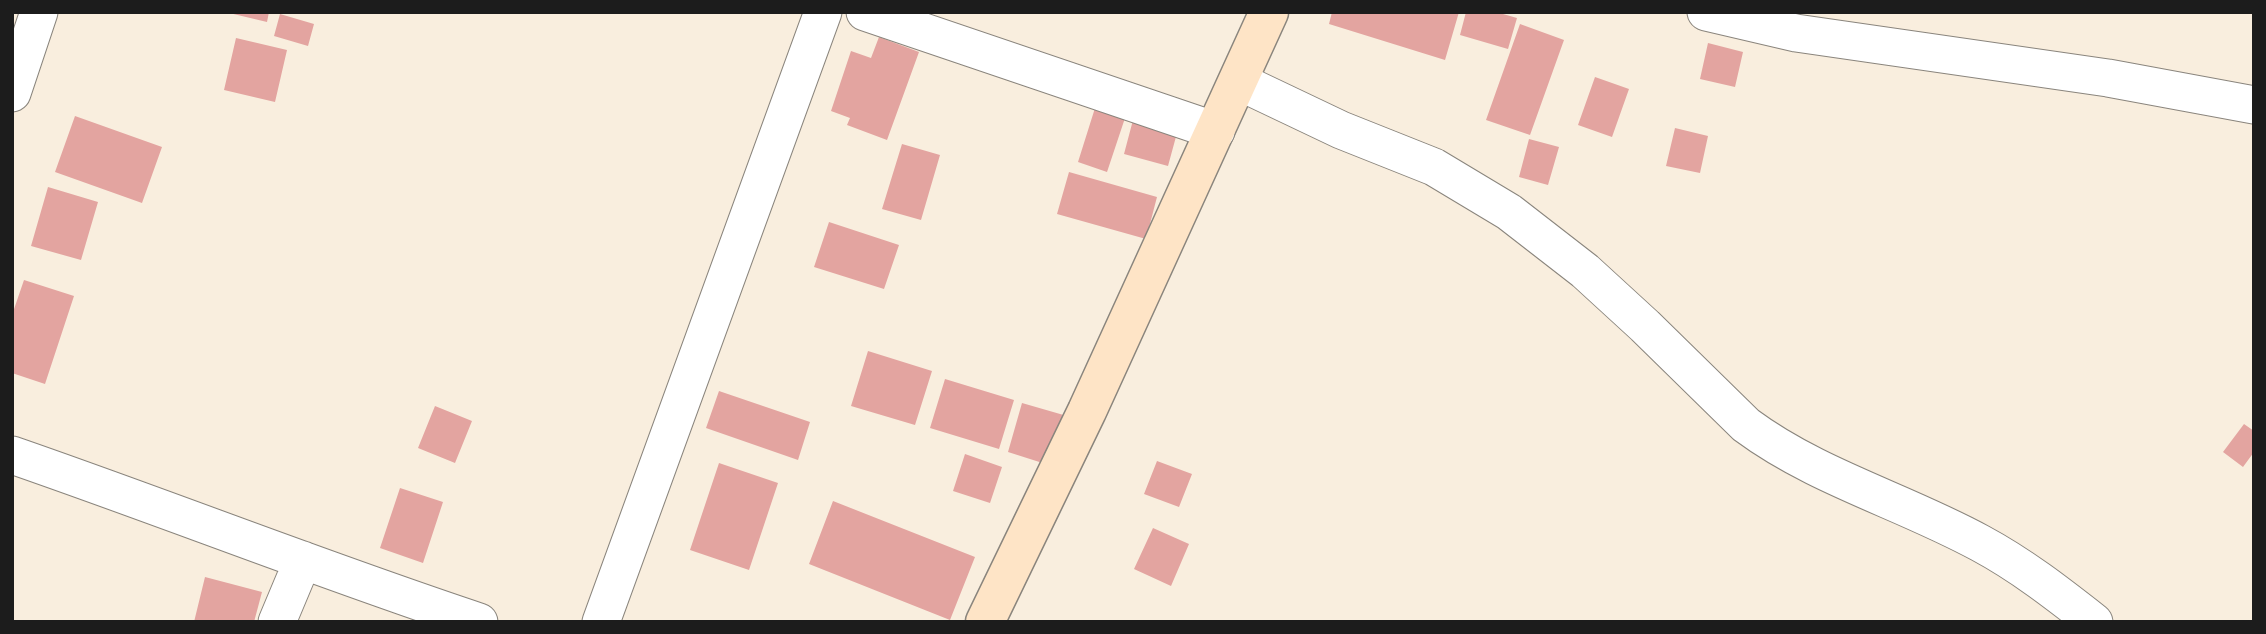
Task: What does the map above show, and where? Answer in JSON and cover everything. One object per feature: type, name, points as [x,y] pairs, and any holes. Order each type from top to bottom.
[{"type":"main road","points":[[985,622],[1087,411],[1269,12]]},
{"type":"street","points":[[12,93],[39,12]]},
{"type":"street","points":[[601,622],[823,12]]},
{"type":"street","points":[[865,12],[1216,131]]},
{"type":"street","points":[[1706,12],[1796,33],[2108,78],[2254,105]]},
{"type":"street","points":[[1238,81],[1341,130],[1434,167],[1475,190],[1509,212],[1585,271],[1746,425],[1760,435],[1822,470],[1979,542],[2030,572],[2094,622]]},
{"type":"street","points":[[12,455],[155,504],[364,584],[479,622]]},
{"type":"street","points":[[277,622],[303,560]]},
{"type":"building","points":[[225,12],[269,12],[267,22]]},
{"type":"building","points":[[1332,12],[1459,12],[1445,60],[1329,24]]},
{"type":"building","points":[[1466,12],[1496,12],[1517,18],[1508,49],[1460,35]]},
{"type":"building","points":[[280,14],[314,24],[308,46],[274,36]]},
{"type":"building","points":[[1520,24],[1564,40],[1530,135],[1486,120]]},
{"type":"building","points":[[879,37],[919,52],[887,140],[847,125],[850,118],[831,111],[851,51],[871,58]]},
{"type":"building","points":[[236,38],[287,50],[275,102],[224,90]]},
{"type":"building","points":[[1708,43],[1743,52],[1735,87],[1700,79]]},
{"type":"building","points":[[1595,77],[1629,89],[1612,137],[1578,125]]},
{"type":"building","points":[[1095,108],[1125,118],[1107,172],[1078,162]]},
{"type":"building","points":[[75,116],[162,147],[142,203],[55,172]]},
{"type":"building","points":[[1133,120],[1177,133],[1168,166],[1124,154]]},
{"type":"building","points":[[1675,128],[1708,136],[1700,173],[1666,166]]},
{"type":"building","points":[[1529,139],[1559,147],[1548,185],[1519,177]]},
{"type":"building","points":[[902,144],[940,155],[921,220],[882,209]]},
{"type":"building","points":[[1069,172],[1157,197],[1146,239],[1057,214]]},
{"type":"building","points":[[48,187],[98,202],[81,260],[31,246]]},
{"type":"building","points":[[829,222],[899,245],[884,289],[814,267]]},
{"type":"building","points":[[24,280],[74,296],[45,384],[12,373],[12,315]]},
{"type":"building","points":[[868,351],[932,371],[915,425],[851,406]]},
{"type":"building","points":[[945,379],[1014,400],[999,449],[930,428]]},
{"type":"building","points":[[719,391],[810,422],[798,460],[706,428]]},
{"type":"building","points":[[1022,403],[1067,416],[1052,466],[1008,452]]},
{"type":"building","points":[[435,406],[472,421],[455,463],[418,448]]},
{"type":"building","points":[[2244,424],[2254,431],[2254,452],[2243,467],[2223,452]]},
{"type":"building","points":[[965,454],[1002,467],[990,503],[953,491]]},
{"type":"building","points":[[1157,461],[1192,474],[1179,507],[1144,494]]},
{"type":"building","points":[[719,463],[778,483],[749,570],[690,550]]},
{"type":"building","points":[[400,488],[443,502],[423,563],[380,548]]},
{"type":"building","points":[[833,501],[975,557],[950,620],[809,564]]},
{"type":"building","points":[[1153,528],[1189,544],[1171,586],[1134,569]]},
{"type":"building","points":[[205,577],[262,592],[254,622],[194,622]]}]
